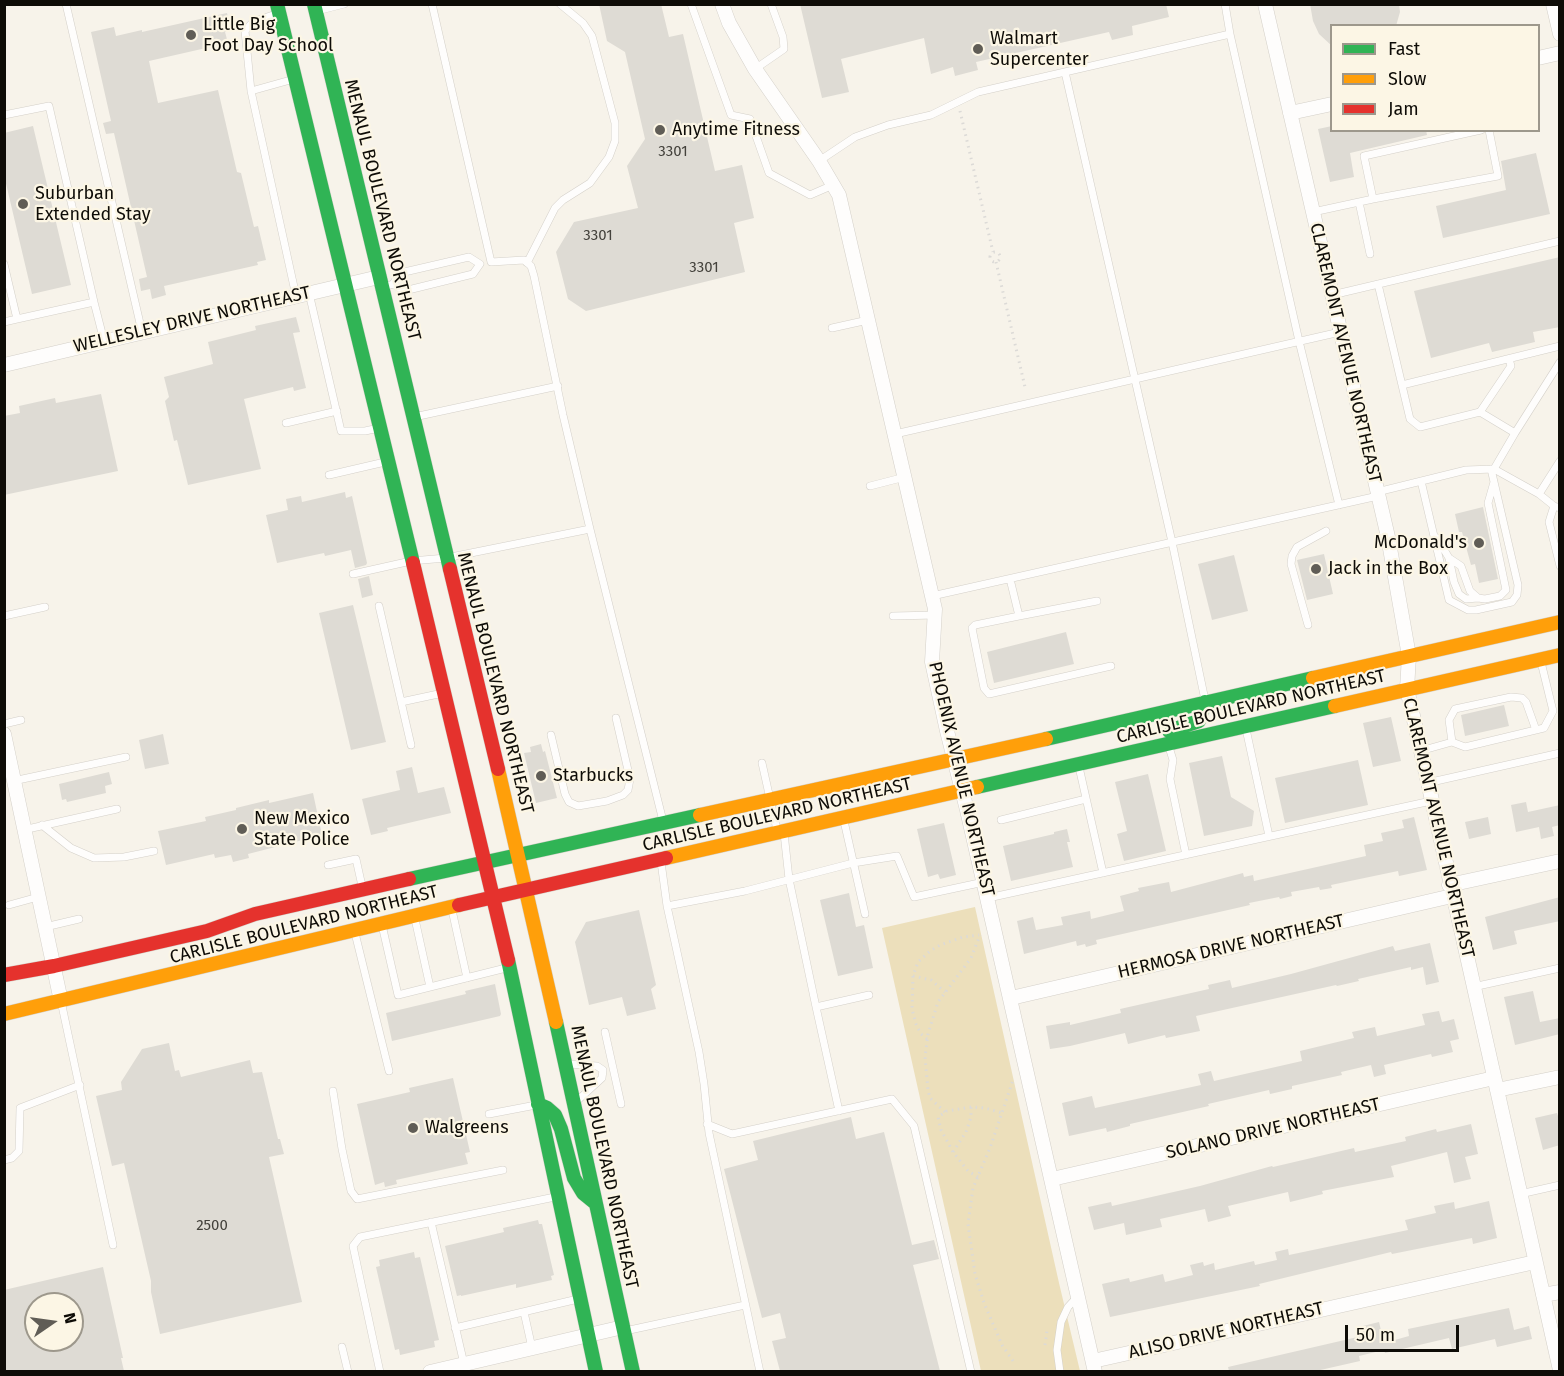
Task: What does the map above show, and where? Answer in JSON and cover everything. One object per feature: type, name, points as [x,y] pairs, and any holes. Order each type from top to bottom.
[{"type":"main road","name":"MENAUL BOULEVARD NORTHEAST","points":[[314,8],[385,283],[413,417],[527,890],[633,1371]]},
{"type":"main road","points":[[278,9],[494,897],[596,1371]]},
{"type":"main road","name":"CARLISLE BOULEVARD NORTHEAST","points":[[4,975],[207,931],[255,914],[485,861],[955,760],[1560,622]]},
{"type":"main road","name":"CARLISLE BOULEVARD NORTHEAST","points":[[4,1014],[494,897],[1560,655]]},
{"type":"main road","points":[[1078,765],[1089,754],[1104,746],[1194,724],[1199,721],[1205,702]]},
{"type":"main road","points":[[538,1104],[555,1115],[574,1178],[583,1193],[596,1204]]},
{"type":"street","name":"PHOENIX AVENUE NORTHEAST","points":[[722,4],[729,23],[755,69],[819,161],[839,195],[936,615],[932,662],[1094,1366]]},
{"type":"street","name":"CLAREMONT AVENUE NORTHEAST","points":[[1265,4],[1378,494],[1409,656],[1407,689],[1560,1370]]},
{"type":"street","points":[[1553,4],[1560,34]]},
{"type":"street","points":[[1540,58],[1560,53]]},
{"type":"street","points":[[1290,113],[1330,104]]},
{"type":"street","name":"WELLESLEY DRIVE NORTHEAST","points":[[4,364],[344,284],[385,283]]},
{"type":"street","points":[[4,734],[61,1001]]},
{"type":"street","name":"HERMOSA DRIVE NORTHEAST","points":[[1011,998],[1560,861]]},
{"type":"street","name":"SOLANO DRIVE NORTHEAST","points":[[1052,1179],[1495,1084],[1560,1077]]},
{"type":"street","name":"ALISO DRIVE NORTHEAST","points":[[1094,1366],[1535,1262]]},
{"type":"street","points":[[1543,1296],[1560,1292]]},
{"type":"street","points":[[430,1371],[623,1329]]},
{"type":"lane","points":[[66,4],[142,332]]},
{"type":"lane","points":[[314,8],[344,4]]},
{"type":"lane","points":[[432,4],[491,261]]},
{"type":"lane","points":[[527,263],[555,208],[563,200],[590,183],[609,157],[615,141],[615,123],[592,36],[583,23],[560,4]]},
{"type":"lane","points":[[691,4],[731,115],[750,119],[769,173],[810,195],[833,185]]},
{"type":"lane","points":[[755,69],[784,49],[783,37],[771,4]]},
{"type":"lane","points":[[1225,4],[1299,341],[1339,505]]},
{"type":"lane","points":[[278,9],[251,24],[245,31],[251,90],[302,294],[341,431],[365,431],[379,428]]},
{"type":"lane","points":[[819,161],[855,137],[888,125],[931,115],[978,92],[1230,34]]},
{"type":"lane","points":[[1065,72],[1133,379],[1172,542],[1205,702]]},
{"type":"lane","points":[[251,90],[294,79]]},
{"type":"lane","points":[[4,115],[50,106],[104,341]]},
{"type":"lane","points":[[1373,199],[1364,156],[1472,132]]},
{"type":"lane","points":[[1313,212],[1498,176],[1490,132]]},
{"type":"lane","points":[[1359,202],[1370,254]]},
{"type":"lane","points":[[1332,295],[1560,241]]},
{"type":"lane","points":[[385,283],[400,273],[469,257],[480,264]]},
{"type":"lane","points":[[385,283],[404,291],[473,274],[480,264],[491,261],[524,260],[531,266],[590,529],[664,823]]},
{"type":"lane","points":[[4,264],[17,319]]},
{"type":"lane","points":[[1378,284],[1410,419],[1420,426],[1480,411],[1511,366],[1509,359]]},
{"type":"lane","points":[[4,322],[94,302]]},
{"type":"lane","points":[[831,328],[868,320]]},
{"type":"lane","points":[[895,434],[1340,332]]},
{"type":"lane","points":[[1402,385],[1560,346]]},
{"type":"lane","points":[[1421,481],[1449,600],[1468,610],[1512,602],[1517,595],[1518,585],[1493,469],[1560,362]]},
{"type":"lane","points":[[413,417],[558,386]]},
{"type":"lane","points":[[286,423],[336,411]]},
{"type":"lane","points":[[1480,411],[1515,433]]},
{"type":"lane","points":[[1539,494],[1560,460]]},
{"type":"lane","points":[[329,475],[387,462]]},
{"type":"lane","points":[[932,596],[1339,505],[1466,470],[1493,469],[1539,494],[1557,507],[1549,522],[1560,566]]},
{"type":"lane","points":[[870,486],[905,477]]},
{"type":"lane","points":[[1434,534],[1449,558],[1454,582],[1460,594],[1466,598],[1485,599],[1500,596],[1506,590],[1505,576],[1488,502],[1494,480]]},
{"type":"lane","points":[[353,574],[411,561],[446,558],[590,529]]},
{"type":"lane","points":[[1308,625],[1291,564],[1292,556],[1297,547],[1326,531]]},
{"type":"lane","points":[[1449,558],[1461,566],[1470,591],[1478,598]]},
{"type":"lane","points":[[1010,579],[1019,616]]},
{"type":"lane","points":[[1097,601],[975,625],[972,628],[984,688],[989,694],[1111,666]]},
{"type":"lane","points":[[379,606],[411,744]]},
{"type":"lane","points":[[4,616],[45,607]]},
{"type":"lane","points":[[893,616],[936,615]]},
{"type":"lane","points":[[1420,751],[1452,742],[1465,747],[1544,728],[1553,711],[1540,660]]},
{"type":"lane","points":[[401,702],[444,693]]},
{"type":"lane","points":[[1452,742],[1449,720],[1455,709],[1511,697],[1517,697],[1526,702],[1536,730]]},
{"type":"lane","points":[[551,735],[565,794],[569,801],[578,806],[607,801],[623,795],[628,790],[630,779],[616,718]]},
{"type":"lane","points":[[4,724],[21,720]]},
{"type":"lane","points":[[1246,726],[1269,836]]},
{"type":"lane","points":[[1168,744],[1173,760],[1170,779],[1186,855]]},
{"type":"lane","points":[[1427,783],[1560,753]]},
{"type":"lane","points":[[13,781],[126,757]]},
{"type":"lane","points":[[762,763],[781,832],[839,1111]]},
{"type":"lane","points":[[1078,765],[1103,873]]},
{"type":"lane","points":[[1001,820],[1086,800]]},
{"type":"lane","points":[[988,898],[1431,801]]},
{"type":"lane","points":[[23,830],[117,809]]},
{"type":"lane","points":[[843,818],[865,914]]},
{"type":"lane","points":[[42,825],[71,848],[94,858],[124,857],[154,851]]},
{"type":"lane","points":[[667,906],[745,891],[853,863],[897,856],[914,897],[984,882]]},
{"type":"lane","points":[[328,865],[356,859],[363,890]]},
{"type":"lane","points":[[660,860],[667,906],[699,1052],[707,1124],[760,1371]]},
{"type":"lane","points":[[9,905],[38,897]]},
{"type":"lane","points":[[451,907],[468,978]]},
{"type":"lane","points":[[414,916],[430,987]]},
{"type":"lane","points":[[45,927],[79,919]]},
{"type":"lane","points":[[382,924],[398,995],[509,968]]},
{"type":"lane","points":[[354,931],[389,1071]]},
{"type":"lane","points":[[1473,987],[1560,968]]},
{"type":"lane","points":[[816,1007],[869,995]]},
{"type":"lane","points":[[61,1001],[113,1245]]},
{"type":"lane","points":[[605,1032],[621,1104]]},
{"type":"lane","points":[[565,1064],[597,1066],[603,1070],[602,1078],[574,1104]]},
{"type":"lane","points":[[602,1073],[614,1071]]},
{"type":"lane","points":[[4,1160],[12,1158],[19,1151],[20,1108],[80,1085]]},
{"type":"lane","points":[[333,1091],[351,1191],[357,1199],[502,1170]]},
{"type":"lane","points":[[707,1124],[732,1134],[892,1099],[914,1126],[971,1371]]},
{"type":"lane","points":[[489,1114],[538,1104]]},
{"type":"lane","points":[[1520,1194],[1560,1185]]},
{"type":"lane","points":[[380,1371],[353,1246],[360,1237],[558,1196]]},
{"type":"lane","points":[[431,1222],[464,1364]]},
{"type":"lane","points":[[1060,1371],[1057,1350],[1060,1322],[1068,1307],[1078,1296]]},
{"type":"lane","points":[[455,1328],[580,1299]]},
{"type":"lane","points":[[623,1329],[745,1305]]},
{"type":"lane","points":[[524,1312],[532,1348]]},
{"type":"lane","points":[[342,1347],[348,1371]]},
{"type":"path","points":[[959,108],[993,252],[990,259],[996,262]]},
{"type":"path","points":[[993,252],[1000,254],[1000,259],[996,262]]},
{"type":"path","points":[[996,262],[1025,387]]},
{"type":"path","points":[[927,1039],[921,1034],[911,1000],[913,976],[918,962],[930,951],[951,940],[981,934],[971,958],[934,1012],[927,1039],[925,1056],[928,1090],[930,1098],[945,1112]]},
{"type":"path","points":[[913,976],[931,980],[945,993]]},
{"type":"path","points":[[1013,1361],[1002,1345],[984,1304],[970,1246],[968,1211],[973,1188],[1015,1074]]},
{"type":"path","points":[[953,1152],[963,1139],[969,1124],[971,1107]]},
{"type":"path","points":[[978,1177],[968,1171],[953,1152],[938,1117],[945,1112],[971,1107],[1002,1113]]},
{"type":"shaded area","points":[[975,907],[1080,1371],[981,1371],[882,928]]},
{"type":"building","points":[[599,4],[661,4],[669,37],[683,34],[715,171],[742,165],[754,218],[734,223],[745,272],[586,311],[568,299],[556,252],[574,222],[638,208],[627,166],[645,139],[625,52],[607,41]]},
{"type":"building","name":"Walmart Supercenter","points":[[800,4],[1166,4],[1169,17],[1132,26],[1133,35],[1112,40],[1109,32],[976,62],[978,70],[955,76],[953,67],[931,74],[924,38],[841,59],[849,92],[822,98]]},
{"type":"building","points":[[1310,4],[1399,4],[1400,12],[1397,24],[1330,24],[1330,44],[1319,34],[1313,21]]},
{"type":"building","points":[[227,13],[231,31],[225,32],[228,43],[149,61],[158,103],[218,90],[237,172],[241,173],[254,227],[258,226],[266,260],[257,262],[258,265],[164,286],[166,295],[152,299],[150,289],[141,291],[139,279],[147,277],[114,133],[106,134],[103,123],[111,121],[91,32],[114,27],[116,36]]},
{"type":"building","points":[[33,126],[71,285],[32,294],[4,175],[4,133]]},
{"type":"building","points":[[1330,126],[1330,132],[1426,132],[1427,135],[1350,153],[1354,177],[1330,182],[1318,129]]},
{"type":"building","points":[[1536,153],[1550,214],[1443,238],[1436,206],[1506,190],[1501,161]]},
{"type":"building","points":[[1560,257],[1560,327],[1533,332],[1535,342],[1492,352],[1489,343],[1431,358],[1414,291]]},
{"type":"building","points":[[296,317],[300,332],[293,333],[306,388],[294,391],[293,387],[244,399],[261,469],[188,485],[177,440],[174,441],[165,401],[169,397],[164,377],[213,364],[208,342],[256,330],[255,326]]},
{"type":"building","points":[[101,394],[118,471],[4,495],[4,416],[20,413],[19,406],[55,398],[56,403]]},
{"type":"building","points":[[345,492],[346,498],[352,496],[366,565],[355,568],[351,550],[277,563],[266,515],[288,510],[286,499],[301,496],[302,502]]},
{"type":"building","name":"McDonald's","points":[[1483,507],[1498,579],[1479,583],[1475,564],[1471,565],[1455,514]]},
{"type":"building","points":[[1324,554],[1333,594],[1307,600],[1297,560]]},
{"type":"building","points":[[1234,555],[1248,611],[1212,620],[1198,564]]},
{"type":"building","points":[[369,576],[373,595],[362,598],[358,579]]},
{"type":"building","points":[[353,605],[386,742],[351,750],[319,613]]},
{"type":"building","points":[[1066,632],[1074,664],[994,683],[987,652]]},
{"type":"building","points":[[1504,705],[1509,726],[1465,736],[1461,715]]},
{"type":"building","points":[[1391,717],[1401,761],[1373,767],[1363,723]]},
{"type":"building","points":[[163,734],[169,764],[145,769],[139,740]]},
{"type":"building","name":"Starbucks","points":[[541,744],[543,752],[545,751],[557,798],[536,803],[524,753],[531,752],[530,747]]},
{"type":"building","points":[[1222,756],[1231,797],[1254,811],[1252,826],[1204,836],[1189,763]]},
{"type":"building","points":[[1358,760],[1368,805],[1285,823],[1275,778]]},
{"type":"building","points":[[412,767],[418,793],[444,787],[451,813],[387,828],[388,831],[371,835],[362,799],[400,790],[396,771]]},
{"type":"building","points":[[109,772],[112,784],[105,786],[106,793],[67,802],[66,799],[62,800],[59,784]]},
{"type":"building","points":[[1148,774],[1166,851],[1124,861],[1117,834],[1127,831],[1115,782]]},
{"type":"building","points":[[313,793],[322,835],[248,854],[249,858],[233,862],[231,855],[215,858],[214,854],[166,865],[158,831],[206,821],[205,817],[236,810],[236,808]]},
{"type":"building","points":[[1526,802],[1528,812],[1560,805],[1560,825],[1552,827],[1554,836],[1541,839],[1539,827],[1516,832],[1511,805]]},
{"type":"building","points":[[1414,817],[1427,870],[1399,876],[1398,871],[1331,885],[1332,888],[1320,890],[1319,887],[1291,892],[1292,896],[1280,899],[1279,897],[1249,903],[1250,905],[1096,940],[1097,944],[1086,947],[1085,944],[1077,946],[1076,941],[1024,954],[1017,921],[1033,917],[1036,930],[1063,925],[1061,917],[1090,911],[1091,919],[1124,911],[1120,896],[1139,891],[1138,888],[1169,882],[1171,892],[1243,873],[1244,877],[1253,875],[1254,881],[1366,856],[1364,845],[1383,841],[1381,833],[1404,828],[1402,820]]},
{"type":"building","points":[[1488,817],[1491,834],[1469,839],[1465,822]]},
{"type":"building","points":[[944,823],[956,875],[940,879],[938,874],[928,877],[917,829]]},
{"type":"building","points":[[1067,829],[1070,842],[1067,842],[1073,867],[1011,881],[1003,846]]},
{"type":"building","points":[[849,893],[856,927],[864,925],[873,968],[838,976],[820,900]]},
{"type":"building","points":[[1560,897],[1560,921],[1514,931],[1517,944],[1493,950],[1485,917]]},
{"type":"building","points":[[639,910],[656,985],[651,989],[656,1009],[627,1016],[622,997],[589,1005],[575,942],[586,922]]},
{"type":"building","points":[[1430,943],[1439,982],[1426,985],[1423,967],[1411,970],[1411,967],[1358,979],[1359,981],[1196,1016],[1200,1031],[1166,1038],[1165,1035],[1128,1044],[1125,1033],[1050,1049],[1046,1026],[1070,1022],[1070,1025],[1121,1013],[1120,1009],[1209,989],[1208,985],[1230,980],[1232,988],[1393,946],[1395,951]]},
{"type":"building","points":[[495,984],[500,1016],[392,1041],[386,1013],[466,994],[465,991]]},
{"type":"building","points":[[1533,991],[1540,1022],[1560,1018],[1560,1034],[1515,1045],[1504,997]]},
{"type":"building","points":[[1439,1011],[1442,1022],[1454,1019],[1459,1039],[1450,1041],[1453,1052],[1432,1057],[1431,1054],[1384,1065],[1386,1074],[1374,1077],[1371,1065],[1341,1072],[1342,1075],[1292,1086],[1292,1089],[1270,1094],[1269,1090],[1208,1104],[1209,1106],[1130,1124],[1130,1126],[1107,1132],[1106,1128],[1069,1136],[1062,1103],[1092,1096],[1095,1108],[1201,1085],[1198,1074],[1211,1071],[1214,1081],[1302,1061],[1300,1051],[1354,1038],[1352,1032],[1375,1027],[1377,1036],[1425,1025],[1422,1014]]},
{"type":"building","points":[[169,1043],[175,1071],[179,1070],[181,1077],[250,1060],[253,1073],[262,1072],[278,1139],[280,1139],[284,1154],[269,1157],[302,1302],[160,1334],[151,1292],[151,1281],[124,1163],[112,1166],[96,1096],[122,1090],[121,1082],[142,1049]]},
{"type":"building","name":"Walgreens","points":[[453,1078],[470,1152],[465,1153],[468,1164],[396,1180],[397,1184],[385,1187],[384,1182],[375,1185],[357,1104],[410,1092],[409,1088]]},
{"type":"building","points":[[1557,1113],[1560,1122],[1560,1145],[1543,1150],[1535,1118]]},
{"type":"building","points":[[851,1117],[856,1139],[884,1132],[912,1245],[934,1240],[939,1259],[913,1265],[940,1371],[780,1371],[772,1341],[786,1338],[780,1313],[762,1318],[724,1169],[758,1160],[753,1141]]},
{"type":"building","points":[[1471,1124],[1478,1154],[1465,1157],[1471,1179],[1454,1183],[1447,1152],[1391,1166],[1394,1177],[1322,1191],[1323,1194],[1290,1202],[1288,1192],[1228,1206],[1231,1216],[1208,1222],[1205,1209],[1160,1219],[1162,1227],[1126,1235],[1124,1223],[1094,1230],[1088,1207],[1111,1202],[1112,1206],[1200,1186],[1272,1166],[1354,1148],[1355,1152],[1406,1141],[1405,1137],[1436,1129],[1437,1132]]},
{"type":"building","points":[[1489,1201],[1497,1238],[1473,1244],[1472,1238],[1392,1254],[1391,1252],[1259,1284],[1260,1286],[1110,1317],[1102,1284],[1129,1278],[1130,1282],[1163,1274],[1165,1282],[1193,1275],[1190,1265],[1203,1262],[1204,1266],[1214,1263],[1215,1270],[1254,1261],[1255,1265],[1277,1260],[1275,1252],[1288,1249],[1289,1255],[1408,1230],[1405,1220],[1436,1213],[1434,1206],[1454,1202],[1455,1209]]},
{"type":"building","points":[[538,1220],[539,1224],[542,1224],[554,1275],[551,1276],[552,1280],[516,1288],[516,1284],[457,1296],[445,1246],[504,1232],[503,1228]]},
{"type":"building","points":[[414,1252],[415,1258],[420,1257],[439,1340],[434,1341],[435,1347],[400,1355],[399,1349],[395,1350],[376,1267],[380,1266],[379,1260]]},
{"type":"building","points":[[103,1267],[124,1371],[4,1371],[4,1290]]},
{"type":"building","points":[[1509,1308],[1514,1330],[1529,1326],[1532,1339],[1497,1347],[1495,1339],[1452,1349],[1449,1338],[1385,1353],[1384,1350],[1359,1356],[1360,1361],[1316,1371],[1229,1371],[1228,1367],[1362,1336],[1359,1327],[1379,1322],[1384,1343],[1409,1336],[1408,1329]]},
{"type":"traffic: fast","points":[[277,4],[413,563]]},
{"type":"traffic: fast","points":[[314,4],[450,569]]},
{"type":"traffic: fast","points":[[1046,739],[1313,678]]},
{"type":"traffic: fast","points":[[1169,731],[1199,721],[1205,702]]},
{"type":"traffic: fast","points":[[977,787],[1335,706]]},
{"type":"traffic: fast","points":[[409,879],[700,815]]},
{"type":"traffic: fast","points":[[508,960],[596,1372]]},
{"type":"traffic: fast","points":[[556,1022],[633,1372]]},
{"type":"traffic: fast","points":[[538,1104],[555,1115],[574,1178],[583,1193],[594,1202]]},
{"type":"traffic: slow","points":[[1313,678],[1560,622]]},
{"type":"traffic: slow","points":[[1335,706],[1560,655]]},
{"type":"traffic: slow","points":[[700,815],[1046,739]]},
{"type":"traffic: slow","points":[[498,769],[556,1022]]},
{"type":"traffic: slow","points":[[666,858],[977,787]]},
{"type":"traffic: slow","points":[[4,1014],[459,905]]},
{"type":"traffic: jam","points":[[413,563],[508,960]]},
{"type":"traffic: jam","points":[[450,569],[498,769]]},
{"type":"traffic: jam","points":[[459,905],[666,858]]},
{"type":"traffic: jam","points":[[4,975],[207,931],[255,914],[409,879]]},
{"type":"place","name":"Little Big Foot Day School","points":[[191,35]]},
{"type":"place","name":"Walmart Supercenter","points":[[978,49]]},
{"type":"place","name":"Anytime Fitness","points":[[660,130]]},
{"type":"place","name":"Suburban Extended Stay","points":[[23,204]]},
{"type":"place","name":"McDonald's","points":[[1479,543]]},
{"type":"place","name":"Jack in the Box","points":[[1316,569]]},
{"type":"place","name":"Starbucks","points":[[541,776]]},
{"type":"place","name":"New Mexico State Police","points":[[242,829]]},
{"type":"place","name":"Walgreens","points":[[413,1128]]}]
